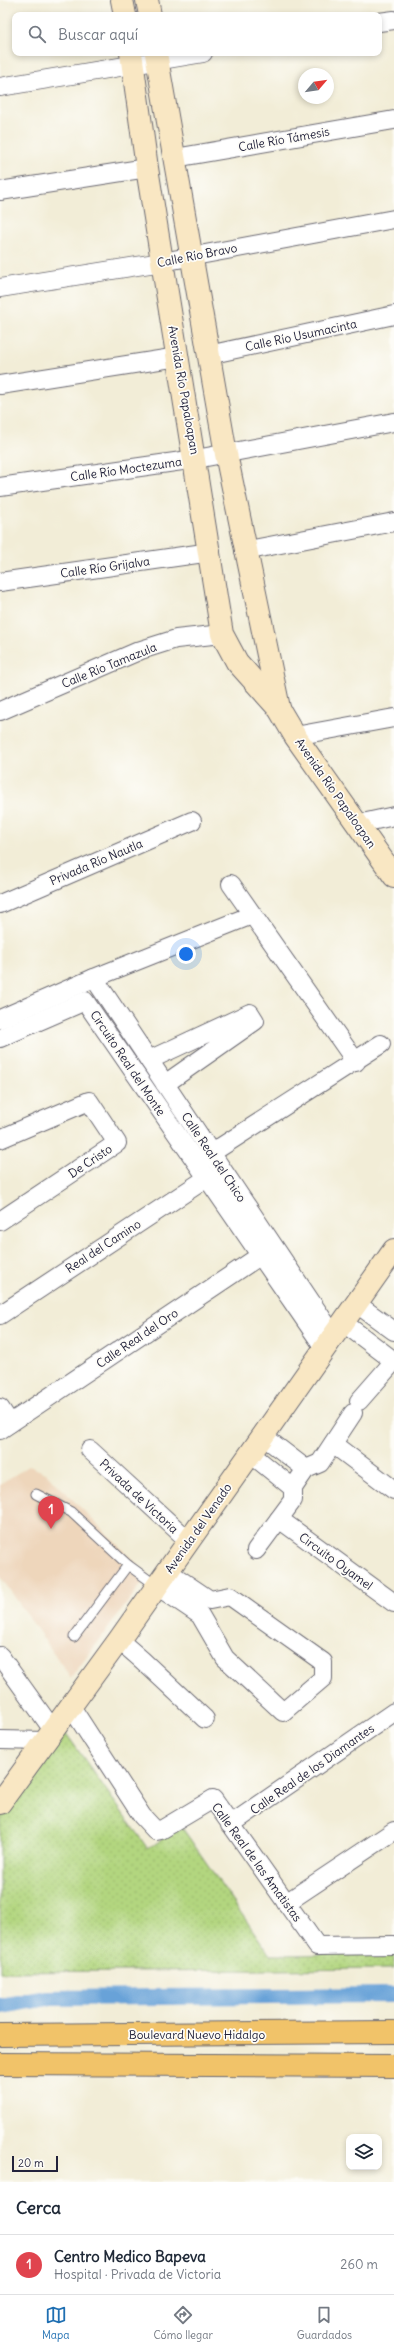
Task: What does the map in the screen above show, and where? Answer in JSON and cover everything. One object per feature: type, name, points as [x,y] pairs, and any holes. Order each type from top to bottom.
[{"type":"main road","name":"Boulevard Nuevo Hidalgo","points":[[0,2035],[394,2032]]},
{"type":"main road","points":[[0,2064],[394,2066]]},
{"type":"street","points":[[122,0],[124,12]]},
{"type":"street","points":[[147,0],[149,12]]},
{"type":"street","points":[[382,22],[394,20]]},
{"type":"street","points":[[0,86],[132,59],[168,56]]},
{"type":"street","name":"Avenida Río Papaloapan","points":[[157,57],[208,355],[244,551],[279,709]]},
{"type":"street","name":"Avenida Río Papaloapan","points":[[132,59],[147,168],[211,552],[222,634],[237,662],[279,709],[295,736],[394,876]]},
{"type":"street","name":"Calle Río Támesis","points":[[175,158],[394,120]]},
{"type":"street","points":[[0,191],[147,168]]},
{"type":"street","name":"Calle Río Bravo","points":[[0,288],[162,262],[394,220]]},
{"type":"street","name":"Calle Río Usumacinta","points":[[208,355],[394,315]]},
{"type":"street","points":[[0,385],[178,357]]},
{"type":"street","name":"Calle Río Moctezuma","points":[[0,487],[196,459],[394,422]]},
{"type":"street","points":[[244,551],[394,522]]},
{"type":"street","name":"Calle Río Grijalva","points":[[0,582],[211,552]]},
{"type":"street","name":"Calle Río Tamazula","points":[[0,711],[141,650],[176,639],[222,634]]},
{"type":"street","points":[[295,736],[394,718]]},
{"type":"street","points":[[358,824],[394,816]]},
{"type":"street","name":"Privada Río Nautla","points":[[0,904],[192,821]]},
{"type":"street","points":[[231,884],[356,1062]]},
{"type":"street","points":[[0,1019],[94,978],[252,914]]},
{"type":"street","name":"Calle Real del Chico","points":[[94,978],[211,1153],[267,1251],[334,1336],[392,1366]]},
{"type":"street","name":"Circuito Real del Monte","points":[[0,1038],[85,1001],[196,1163],[267,1251]]},
{"type":"street","points":[[149,1060],[250,1013],[255,1021],[165,1084]]},
{"type":"street","points":[[196,1163],[356,1062],[381,1044]]},
{"type":"street","name":"De Cristo","points":[[0,1139],[89,1101],[117,1142],[0,1221]]},
{"type":"street","name":"Real del Camino","points":[[0,1314],[207,1178]]},
{"type":"street","name":"Avenida del Venado","points":[[0,1803],[162,1579],[394,1250]]},
{"type":"street","name":"Calle Real del Oro","points":[[3,1420],[267,1251]]},
{"type":"street","points":[[357,1304],[394,1331]]},
{"type":"street","points":[[256,1550],[293,1500],[293,1488],[306,1469],[320,1463],[356,1407],[392,1366]]},
{"type":"street","points":[[263,1436],[306,1469]]},
{"type":"street","points":[[333,1444],[394,1490]]},
{"type":"street","name":"Privada de Victoria","points":[[90,1450],[189,1541]]},
{"type":"street","points":[[251,1454],[293,1488]]},
{"type":"street","name":"Circuito Oyamel","points":[[279,1519],[394,1602]]},
{"type":"street","points":[[162,1579],[210,1600],[230,1596],[323,1662],[323,1678],[283,1712],[225,1658],[200,1615],[162,1579]]},
{"type":"street","points":[[200,1615],[210,1600]]},
{"type":"street","points":[[118,1640],[142,1660],[205,1719]]},
{"type":"street","points":[[0,1656],[49,1735],[0,1740]]},
{"type":"street","name":"Calle Real de las Amatistas","points":[[70,1705],[142,1816],[156,1831],[161,1830],[213,1799],[317,1946],[394,1945]]},
{"type":"street","name":"Calle Real de los Diamantes","points":[[230,1825],[394,1712]]},
{"type":"street","points":[[286,1903],[394,1831]]},
{"type":"street","points":[[372,1846],[394,1846]]},
{"type":"lane","points":[[36,1494],[71,1512],[128,1565],[162,1579]]},
{"type":"lane","points":[[74,1637],[128,1565]]},
{"type":"shaded area","points":[[29,1466],[46,1473],[148,1575],[71,1678],[0,1576],[0,1484]]},
{"type":"green space","points":[[65,1732],[148,1849],[181,1826],[270,1955],[394,1954],[394,1969],[0,1972],[0,1815]]},
{"type":"waterway","points":[[0,2006],[47,1998],[394,1995]]},
{"type":"place","name":"Centro Medico Bapeva","points":[[51,1529]]}]
